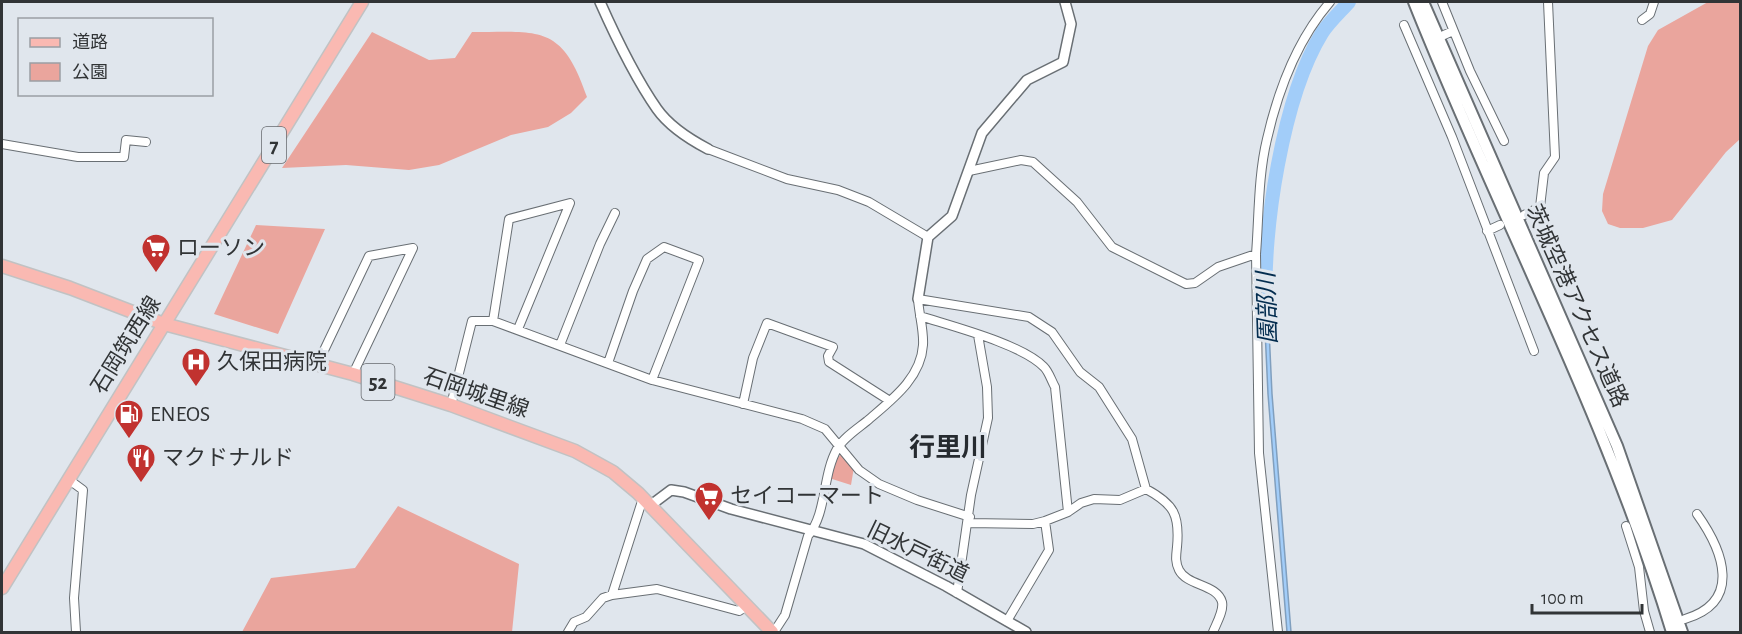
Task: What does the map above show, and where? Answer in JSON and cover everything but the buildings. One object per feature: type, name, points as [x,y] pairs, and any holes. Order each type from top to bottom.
[{"type":"main road","name":"石岡筑西線","points":[[2,588],[362,2]]},
{"type":"main road","name":"茨城空港アクセス道路","points":[[1414,2],[1608,449],[1652,570],[1672,633]]},
{"type":"main road","name":"茨城空港アクセス道路","points":[[1423,2],[1617,446],[1682,633]]},
{"type":"main road","name":"石岡城里線","points":[[2,266],[70,288],[164,324],[353,374],[451,405],[575,451],[613,472],[647,501],[773,633]]},
{"type":"street","points":[[600,2],[618,41],[657,110],[685,136],[708,149],[787,179],[838,190],[869,202],[928,237]]},
{"type":"street","points":[[773,633],[785,615],[808,536],[813,530],[832,458],[839,445],[904,388],[917,366],[923,346],[918,299],[928,237],[952,216],[982,133],[1027,80],[1063,62],[1071,24],[1065,2]]},
{"type":"street","points":[[1278,633],[1259,453],[1256,254],[1266,140],[1305,35],[1330,2]]},
{"type":"street","points":[[1442,2],[1504,141]]},
{"type":"street","points":[[1524,215],[1540,207],[1544,173],[1556,157],[1548,2]]},
{"type":"street","points":[[1642,20],[1650,14],[1654,2]]},
{"type":"street","points":[[1404,25],[1534,351]]},
{"type":"street","points":[[1444,35],[1453,31]]},
{"type":"street","points":[[1413,48],[1422,44]]},
{"type":"street","points":[[2,144],[78,157],[124,157],[126,140],[146,142]]},
{"type":"street","points":[[969,171],[1021,160],[1033,162],[1077,202],[1112,247],[1186,284],[1195,283],[1218,267],[1256,254]]},
{"type":"street","points":[[493,321],[509,219],[570,203],[518,330]]},
{"type":"street","points":[[560,345],[600,244],[615,213]]},
{"type":"street","points":[[1487,231],[1500,225]]},
{"type":"street","points":[[608,363],[633,291],[647,259],[664,247],[699,260],[652,380]]},
{"type":"street","points":[[317,365],[369,256],[413,248],[353,374]]},
{"type":"street","points":[[918,299],[1029,317],[1052,332],[1080,372],[1098,387],[1132,439],[1146,489],[1169,502],[1179,525],[1175,560],[1179,572],[1190,581],[1216,592],[1222,600],[1222,609],[1213,633]]},
{"type":"street","points":[[920,316],[978,335],[1028,356],[1047,371],[1055,387],[1068,512]]},
{"type":"street","points":[[451,405],[472,321],[493,321],[652,380],[816,425],[825,429],[859,470],[879,484],[969,520],[1034,524],[1068,512],[1094,499],[1120,500],[1146,489]]},
{"type":"street","points":[[742,404],[753,358],[767,323],[833,347],[828,356],[829,362],[890,401]]},
{"type":"street","points":[[957,593],[971,495],[988,418],[987,387],[978,335]]},
{"type":"street","points":[[68,479],[83,490],[74,598],[76,633]]},
{"type":"street","name":"旧水戸街道","points":[[647,501],[671,490],[684,492],[731,509],[864,544],[957,593],[1024,632]]},
{"type":"street","points":[[612,595],[647,501]]},
{"type":"street","points":[[1685,619],[1712,607],[1724,593],[1727,568],[1716,540],[1697,514]]},
{"type":"street","points":[[1007,621],[1048,550],[1045,521]]},
{"type":"street","points":[[1626,526],[1639,567],[1644,610],[1650,632],[1660,627]]},
{"type":"street","points":[[568,633],[574,622],[586,617],[603,598],[612,595],[657,589],[739,611],[747,606]]},
{"type":"green space","points":[[1708,2],[1740,2],[1740,139],[1726,152],[1672,220],[1643,228],[1620,228],[1608,224],[1602,211],[1603,194],[1648,46],[1658,30]]},
{"type":"green space","points":[[372,32],[429,60],[455,58],[472,32],[532,33],[546,37],[558,44],[568,56],[578,73],[587,97],[571,113],[548,127],[511,135],[439,165],[409,170],[346,165],[282,168]]},
{"type":"green space","points":[[256,225],[325,229],[278,334],[214,314]]},
{"type":"green space","points":[[842,453],[854,467],[851,485],[829,478],[834,462]]},
{"type":"green space","points":[[398,506],[519,564],[512,632],[242,632],[271,578],[355,568]]},
{"type":"water","points":[[1263,287],[1267,287],[1272,394],[1291,632],[1287,632],[1268,394]]},
{"type":"waterway","name":"園部川","points":[[1266,305],[1268,240],[1272,203],[1286,127],[1308,60],[1322,33],[1349,2]]},
{"type":"place","name":"ローソン","points":[[156,274]]},
{"type":"place","name":"久保田病院","points":[[196,388]]},
{"type":"place","name":"ENEOS","points":[[129,440]]},
{"type":"place","name":"マクドナルド","points":[[141,484]]},
{"type":"place","name":"セイコーマート","points":[[709,522]]},
{"type":"district","name":"行里川","points":[[948,448]]}]
